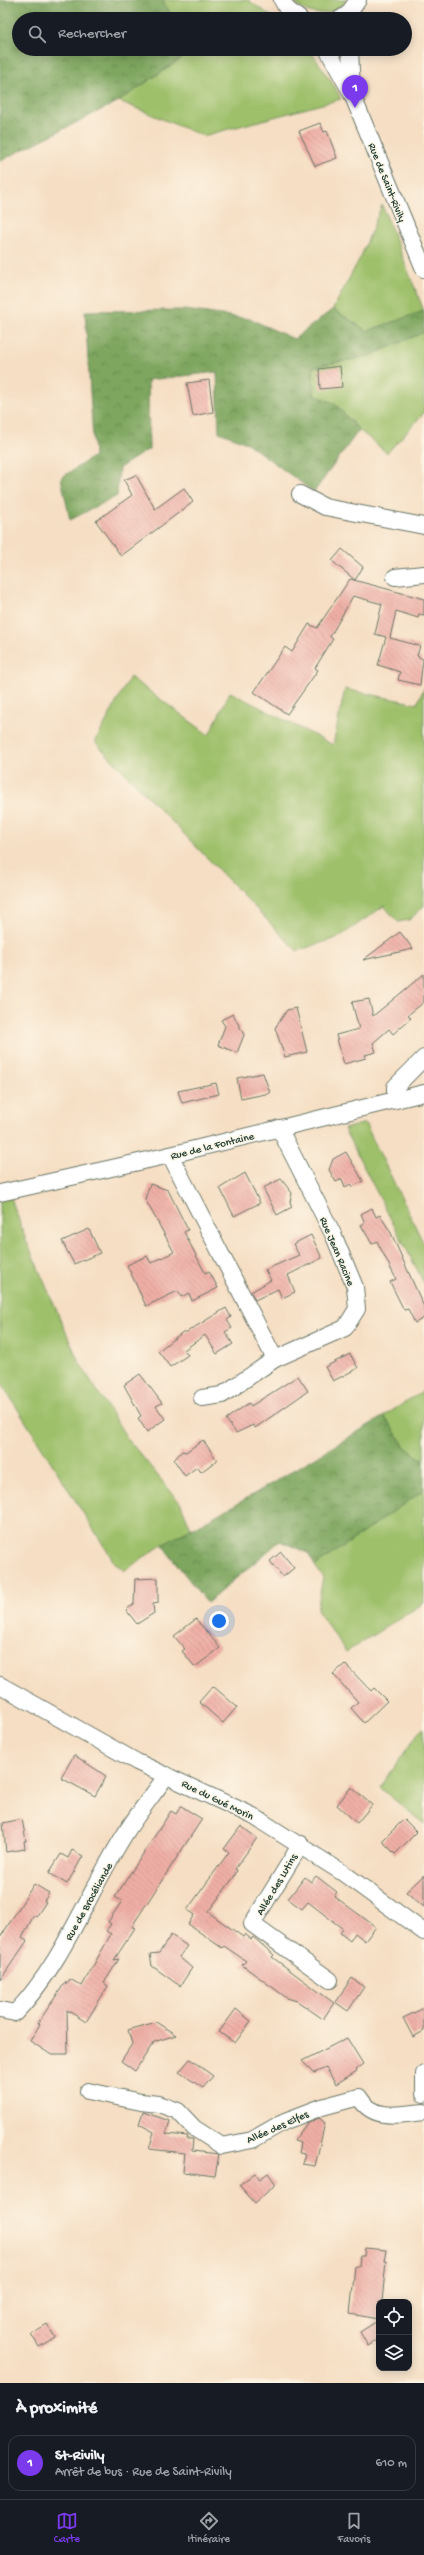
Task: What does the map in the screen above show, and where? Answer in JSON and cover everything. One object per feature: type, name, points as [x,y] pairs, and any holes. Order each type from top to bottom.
[{"type":"street","points":[[282,0],[287,9],[291,12]]},
{"type":"street","points":[[349,12],[358,0]]},
{"type":"street","name":"Rue de Saint-Rivily","points":[[331,56],[352,94],[424,270]]},
{"type":"street","name":"Rue de Saint-Rivily","points":[[350,56],[352,94]]},
{"type":"street","points":[[300,494],[325,507],[424,526]]},
{"type":"street","points":[[395,577],[424,574]]},
{"type":"street","points":[[394,1100],[395,1087],[424,1058]]},
{"type":"street","name":"Rue de la Fontaine","points":[[0,1192],[170,1155],[424,1093]]},
{"type":"street","name":"Rue Jean Racine","points":[[202,1398],[222,1395],[275,1359],[345,1328],[357,1309],[355,1287],[333,1234],[279,1128]]},
{"type":"street","points":[[170,1155],[275,1359]]},
{"type":"street","name":"Rue du Gué Morin","points":[[0,1685],[137,1762],[253,1816],[300,1844],[424,1932]]},
{"type":"street","name":"Rue de Brocéliande","points":[[0,2010],[15,2013],[34,1992],[57,1958],[124,1834],[167,1775]]},
{"type":"street","name":"Allée des Lutins","points":[[300,1844],[252,1924],[330,1980]]},
{"type":"street","points":[[424,2074],[424,2094]]},
{"type":"street","name":"Allée des Elfes","points":[[88,2091],[141,2102],[159,2104],[178,2111],[194,2128],[222,2146],[252,2140],[286,2121],[322,2107],[359,2097],[364,2106],[384,2115],[401,2116],[424,2112]]},
{"type":"green space","points":[[0,0],[163,0],[169,12],[12,12],[12,56],[184,56],[119,101],[0,161]]},
{"type":"green space","points":[[163,0],[248,0],[265,12],[169,12]]},
{"type":"green space","points":[[293,0],[347,0],[342,6],[330,12],[310,12],[298,6]]},
{"type":"green space","points":[[185,56],[314,56],[335,87],[341,99],[203,136],[119,101]]},
{"type":"green space","points":[[382,205],[424,311],[367,331],[333,309],[362,254]]},
{"type":"green space","points":[[333,309],[367,331],[424,311],[424,332],[369,356],[313,367],[314,395],[334,403],[359,430],[314,492],[247,443],[219,432],[217,372],[148,380],[149,449],[119,468],[117,496],[70,520],[61,478],[94,456],[85,311],[185,310],[250,319],[294,339]]},
{"type":"green space","points":[[424,332],[424,413],[387,453],[359,430],[334,403],[314,395],[313,367],[369,356]]},
{"type":"green space","points":[[130,677],[209,735],[230,692],[333,745],[345,689],[417,704],[424,688],[424,906],[409,920],[398,922],[384,906],[339,937],[297,951],[95,742]]},
{"type":"green space","points":[[365,1123],[424,1244],[424,1283],[344,1129]]},
{"type":"green space","points":[[10,1195],[26,1240],[79,1362],[127,1438],[181,1504],[191,1529],[162,1545],[124,1571],[114,1562],[0,1381],[0,1198]]},
{"type":"green space","points":[[424,1390],[424,1461],[405,1447],[384,1416]]},
{"type":"green space","points":[[384,1416],[405,1447],[424,1461],[424,1490],[315,1566],[308,1553],[280,1541],[207,1603],[162,1545],[249,1497]]},
{"type":"green space","points":[[424,1490],[424,1603],[346,1652],[317,1610],[323,1577],[315,1566]]},
{"type":"green space","points":[[424,1728],[424,1824],[380,1788],[418,1733]]},
{"type":"building","points":[[320,123],[324,132],[327,131],[337,158],[315,166],[299,131]]},
{"type":"building","points":[[340,366],[342,387],[320,389],[319,369]]},
{"type":"building","points":[[209,380],[213,412],[193,416],[187,383]]},
{"type":"building","points":[[136,475],[155,509],[184,488],[193,502],[121,556],[96,521],[132,495],[124,480]]},
{"type":"building","points":[[342,549],[363,567],[355,580],[332,561]]},
{"type":"building","points":[[350,579],[424,599],[424,615],[419,614],[418,618],[396,611],[390,638],[420,646],[417,656],[423,659],[420,685],[398,680],[400,672],[378,665],[386,637],[375,634],[382,604],[353,596],[330,637],[333,639],[315,668],[318,670],[287,714],[254,692],[285,647],[292,652],[309,624],[317,628]]},
{"type":"building","points":[[400,932],[413,949],[363,960]]},
{"type":"building","points":[[424,974],[424,1002],[408,1015],[411,1018],[393,1034],[389,1029],[373,1043],[376,1052],[365,1055],[366,1058],[344,1064],[336,1035],[359,1029],[352,1002],[369,999],[373,1016]]},
{"type":"building","points":[[296,1008],[307,1052],[285,1057],[275,1028],[287,1010]]},
{"type":"building","points":[[233,1014],[244,1035],[237,1053],[218,1045],[225,1026],[221,1020]]},
{"type":"building","points":[[263,1073],[270,1093],[241,1099],[237,1078]]},
{"type":"building","points":[[216,1083],[219,1094],[182,1103],[178,1091]]},
{"type":"building","points":[[346,1152],[363,1181],[352,1187],[351,1184],[345,1187],[342,1179],[336,1182],[329,1170],[333,1159]]},
{"type":"building","points":[[245,1173],[260,1203],[234,1216],[220,1188]]},
{"type":"building","points":[[281,1179],[292,1193],[290,1202],[292,1207],[277,1215],[263,1188]]},
{"type":"building","points":[[150,1184],[168,1190],[188,1230],[184,1232],[205,1273],[209,1271],[218,1288],[192,1301],[189,1293],[181,1297],[178,1291],[146,1306],[127,1265],[147,1256],[151,1263],[174,1252],[145,1199]]},
{"type":"building","points":[[372,1208],[376,1217],[380,1215],[391,1233],[424,1307],[424,1318],[415,1323],[408,1309],[404,1310],[390,1282],[396,1279],[377,1241],[372,1244],[361,1225],[365,1223],[361,1214]]},
{"type":"building","points":[[89,1229],[100,1253],[74,1264],[62,1241]]},
{"type":"building","points":[[311,1235],[322,1258],[288,1275],[295,1292],[282,1298],[278,1289],[255,1300],[251,1292],[271,1280],[265,1270],[299,1255],[293,1244]]},
{"type":"building","points":[[226,1308],[231,1317],[227,1320],[232,1328],[225,1332],[233,1344],[217,1354],[205,1335],[184,1350],[188,1355],[170,1367],[158,1351],[184,1331],[185,1333]]},
{"type":"building","points":[[350,1354],[358,1368],[333,1381],[325,1367]]},
{"type":"building","points":[[140,1374],[162,1403],[156,1406],[165,1419],[147,1432],[138,1418],[141,1416],[124,1385]]},
{"type":"building","points":[[298,1376],[308,1391],[255,1428],[253,1425],[236,1433],[226,1419],[249,1403],[251,1406]]},
{"type":"building","points":[[203,1440],[217,1460],[201,1472],[197,1467],[185,1476],[174,1460],[182,1451],[186,1452]]},
{"type":"building","points":[[281,1552],[294,1568],[283,1577],[270,1561]]},
{"type":"building","points":[[158,1578],[158,1603],[153,1604],[154,1613],[137,1624],[126,1610],[134,1604],[135,1579]]},
{"type":"building","points":[[196,1619],[220,1648],[195,1667],[182,1651],[185,1649],[174,1636]]},
{"type":"building","points":[[345,1664],[371,1691],[374,1688],[387,1701],[364,1723],[351,1708],[358,1702],[333,1674]]},
{"type":"building","points":[[213,1686],[237,1707],[223,1723],[199,1702]]},
{"type":"building","points":[[74,1755],[106,1776],[95,1796],[61,1778]]},
{"type":"building","points":[[351,1787],[372,1805],[357,1823],[337,1805]]},
{"type":"building","points":[[181,1806],[202,1819],[132,1927],[135,1928],[114,1960],[119,1959],[104,1983],[108,1986],[86,2022],[67,2010],[68,2054],[50,2054],[30,2041],[40,2024],[38,2023],[66,1981],[66,1985],[70,1979],[82,1986],[111,1934],[106,1931],[111,1924],[108,1922],[122,1901],[115,1897],[171,1811],[176,1814]]},
{"type":"building","points":[[22,1819],[26,1841],[24,1841],[25,1849],[6,1852],[3,1823]]},
{"type":"building","points":[[404,1819],[417,1832],[395,1854],[382,1841]]},
{"type":"building","points":[[241,1826],[257,1838],[235,1869],[237,1870],[234,1877],[208,1912],[243,1937],[245,1934],[251,1939],[253,1937],[274,1955],[272,1957],[334,2003],[323,2019],[297,2001],[287,1998],[242,1965],[246,1961],[224,1946],[222,1948],[188,1924],[194,1915],[187,1910],[229,1852],[224,1849]]},
{"type":"building","points":[[72,1850],[83,1856],[67,1884],[49,1873],[61,1854],[68,1858]]},
{"type":"building","points":[[424,1875],[424,1907],[406,1892]]},
{"type":"building","points":[[316,1876],[337,1892],[334,1896],[376,1927],[365,1941],[355,1933],[350,1941],[340,1933],[343,1929],[308,1902],[302,1909],[288,1899],[305,1877],[311,1882]]},
{"type":"building","points":[[34,1884],[49,1893],[44,1901],[46,1902],[36,1917],[34,1915],[22,1938],[27,1941],[0,1980],[0,1938]]},
{"type":"building","points":[[171,1935],[187,1946],[179,1957],[192,1968],[180,1986],[152,1966],[150,1954],[159,1953]]},
{"type":"building","points":[[352,1978],[364,1987],[348,2011],[335,2002]]},
{"type":"building","points":[[424,2008],[424,2031],[413,2037],[403,2018]]},
{"type":"building","points":[[236,2009],[251,2021],[235,2043],[219,2032]]},
{"type":"building","points":[[156,2022],[176,2035],[154,2042],[135,2071],[121,2061],[132,2044],[128,2030]]},
{"type":"building","points":[[347,2038],[363,2064],[356,2069],[357,2071],[336,2084],[326,2068],[314,2073],[302,2061]]},
{"type":"building","points":[[190,2059],[213,2076],[203,2088],[179,2072]]},
{"type":"building","points":[[143,2112],[170,2121],[166,2134],[188,2136],[187,2139],[193,2139],[192,2151],[219,2154],[215,2176],[183,2172],[185,2153],[149,2149],[154,2132],[139,2124]]},
{"type":"building","points":[[319,2118],[325,2123],[315,2166],[302,2164],[305,2154],[299,2153],[301,2143],[294,2141],[307,2123]]},
{"type":"building","points":[[255,2173],[260,2179],[268,2173],[276,2184],[255,2203],[239,2185]]},
{"type":"building","points":[[365,2248],[386,2250],[382,2299],[376,2299],[376,2318],[350,2314],[355,2266],[359,2266],[360,2256],[364,2256]]},
{"type":"building","points":[[376,2322],[376,2341],[368,2346],[360,2332]]},
{"type":"building","points":[[47,2324],[55,2337],[39,2347],[31,2334]]},
{"type":"place","name":"St-Rivily","points":[[355,108]]}]
